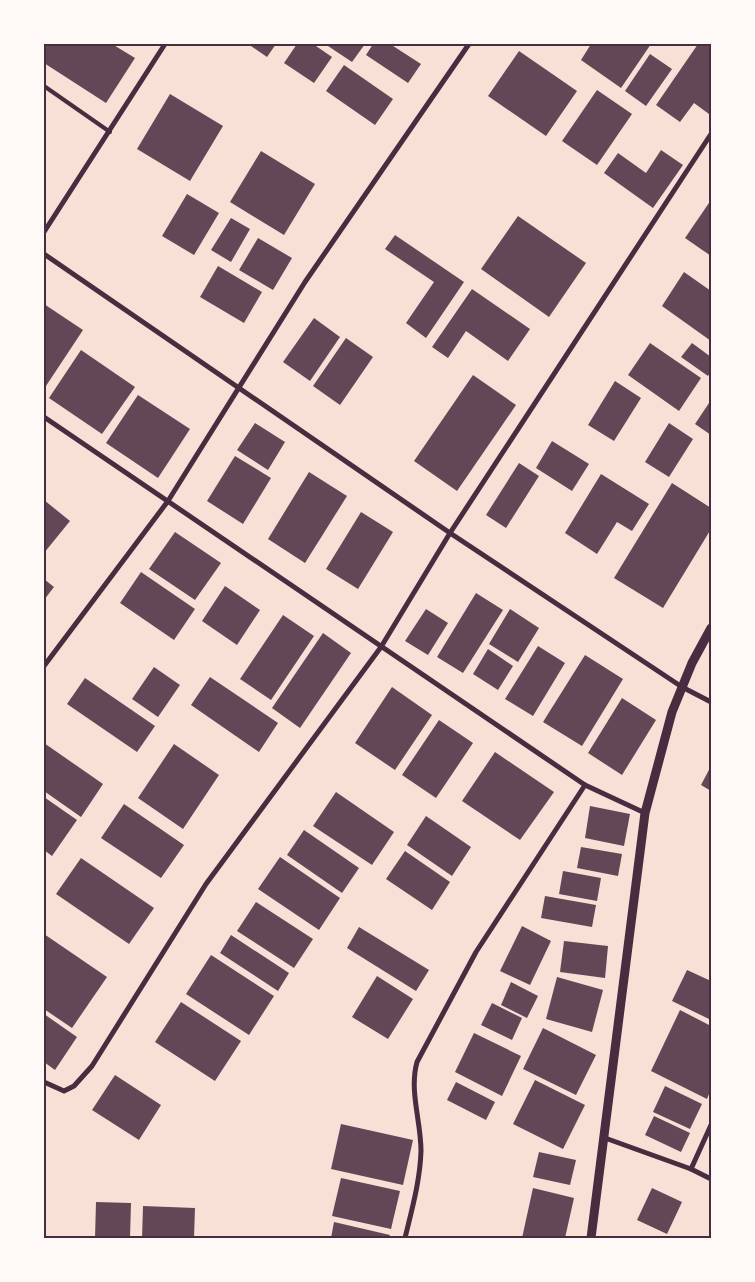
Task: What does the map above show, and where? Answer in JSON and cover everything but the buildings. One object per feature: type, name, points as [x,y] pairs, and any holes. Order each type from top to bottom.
[{"type":"street","points":[[44,232],[165,44]]},
{"type":"street","points":[[44,666],[168,501],[304,282],[470,44]]},
{"type":"street","points":[[44,1082],[64,1091],[74,1086],[92,1066],[206,884],[381,648],[450,532],[711,134]]},
{"type":"street","points":[[44,254],[450,532],[682,687],[711,702]]},
{"type":"street","points":[[44,417],[585,785],[645,813]]},
{"type":"street","points":[[591,1238],[645,813],[672,712],[711,628]]},
{"type":"street","points":[[405,1238],[417,1185],[421,1150],[414,1083],[417,1062],[476,952],[585,785]]},
{"type":"street","points":[[692,1169],[711,1125]]},
{"type":"street","points":[[605,1138],[692,1169],[711,1179]]},
{"type":"lane","points":[[44,86],[110,132]]}]
